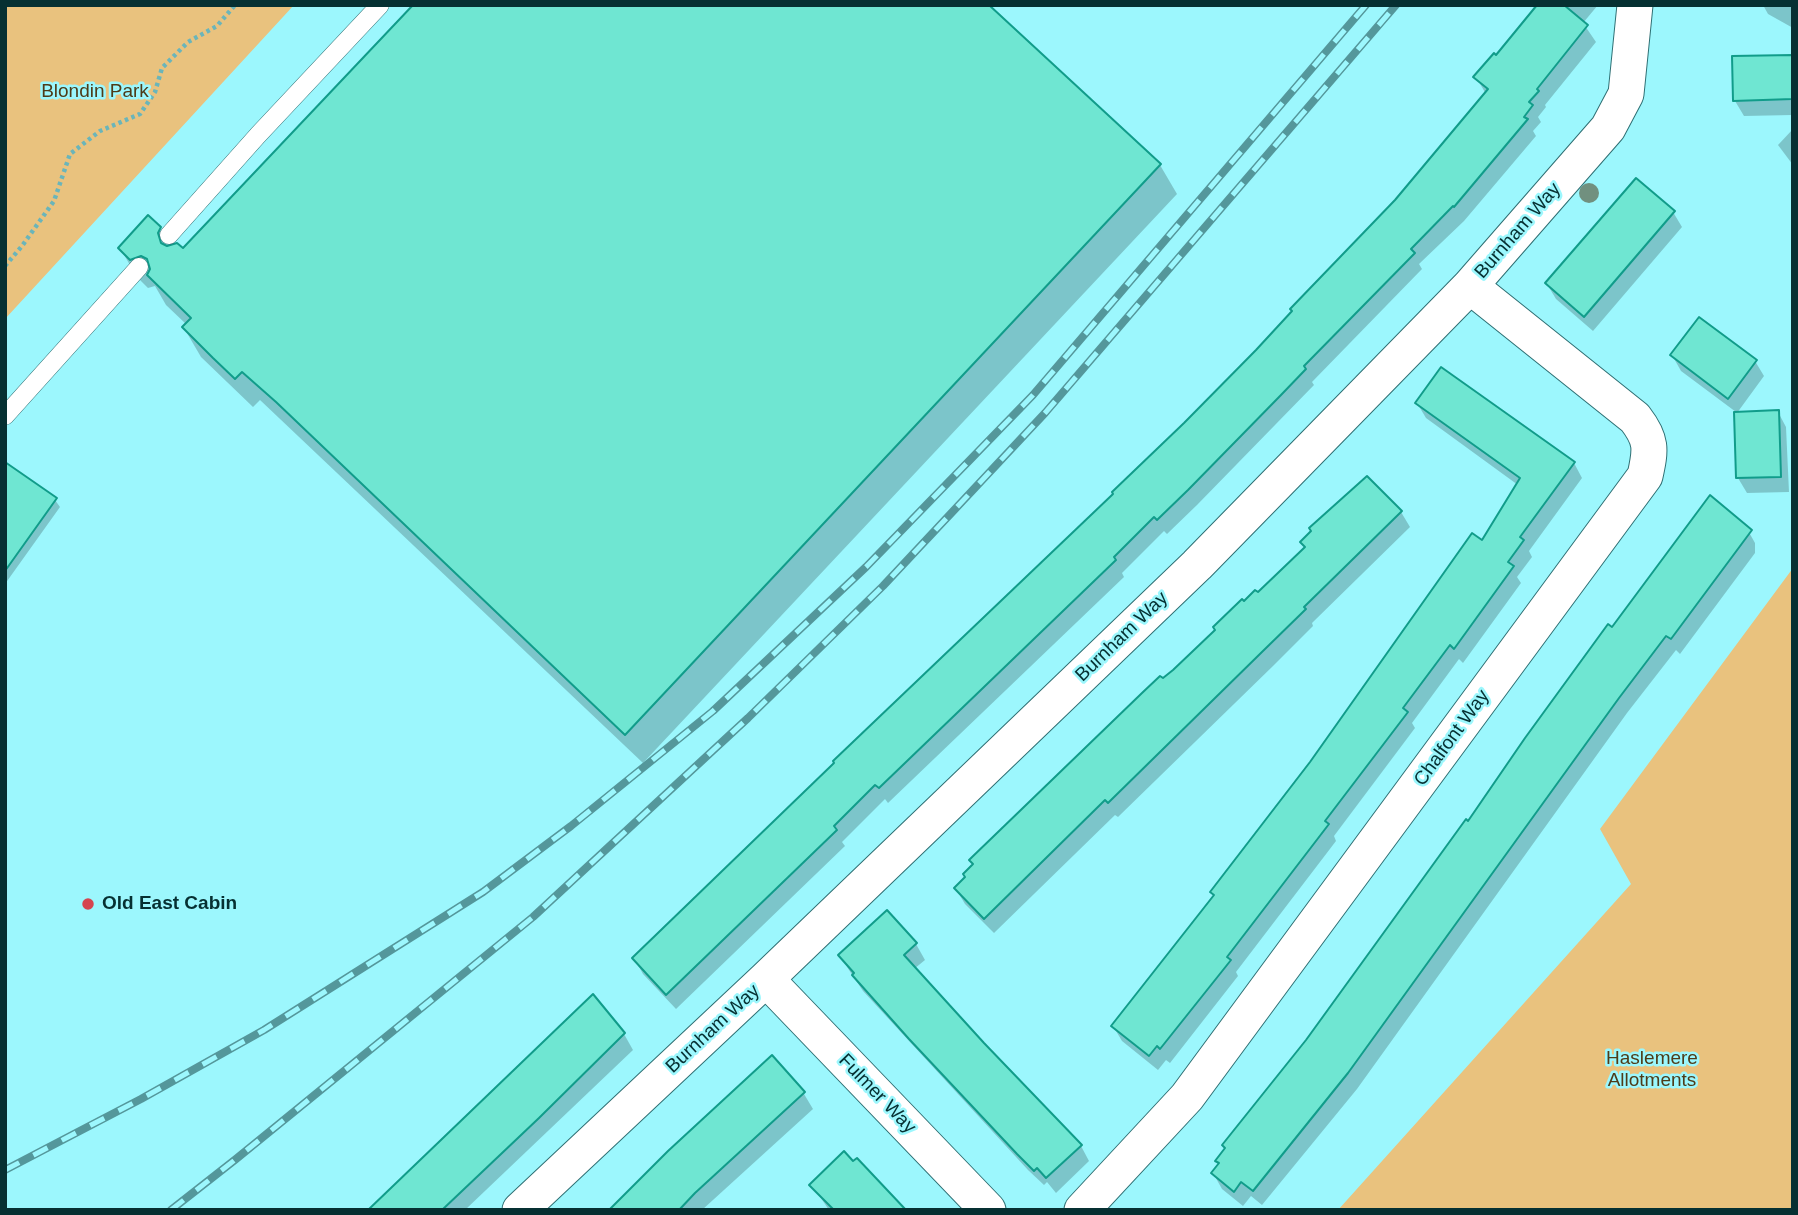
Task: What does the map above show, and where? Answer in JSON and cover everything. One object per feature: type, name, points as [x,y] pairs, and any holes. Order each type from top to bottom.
[{"type":"street","name":"Burnham Way","points":[[520,1210],[766,979],[1197,565],[1470,286],[1608,128],[1626,94],[1634,5]]},
{"type":"street","name":"Chalfont Way","points":[[1082,1210],[1188,1097],[1645,476],[1650,457],[1648,434],[1635,418],[1470,286]]},
{"type":"street","name":"Fulmer Way","points":[[766,979],[988,1210]]},
{"type":"lane","points":[[169,234],[380,5]]},
{"type":"lane","points":[[5,416],[139,267]]},
{"type":"path","points":[[5,266],[54,201],[70,154],[100,131],[140,114],[155,92],[162,68],[188,42],[217,26],[235,5]]},
{"type":"green space","name":"Blondin Park","points":[[5,5],[294,5],[5,319]]},
{"type":"green space","name":"Haslemere Allotments","points":[[1793,568],[1793,1210],[1338,1210],[1631,884],[1600,829]]},
{"type":"building","points":[[413,5],[989,5],[1161,164],[625,735],[276,402],[242,372],[235,379],[213,358],[182,327],[191,318],[147,275],[150,269],[147,259],[141,256],[130,260],[118,248],[148,215],[161,227],[158,233],[161,243],[167,246],[177,243],[183,248]]},
{"type":"building","points":[[1537,5],[1564,5],[1588,25],[1537,89],[1539,91],[1529,102],[1533,105],[1524,117],[1528,119],[1454,207],[1411,249],[1415,253],[1188,490],[1157,520],[1154,517],[1114,557],[1116,560],[879,788],[875,785],[834,826],[837,830],[666,995],[632,958],[834,763],[833,761],[1113,494],[1112,492],[1256,350],[1292,311],[1290,309],[1395,200],[1488,89],[1473,77],[1494,53],[1496,55]]},
{"type":"building","points":[[1793,55],[1793,99],[1733,101],[1732,56]]},
{"type":"building","points":[[1636,178],[1675,211],[1584,317],[1545,283]]},
{"type":"building","points":[[1699,317],[1757,360],[1728,399],[1670,355]]},
{"type":"building","points":[[1441,367],[1575,462],[1520,537],[1524,540],[1508,562],[1514,566],[1454,649],[1450,645],[1403,708],[1408,712],[1325,821],[1329,824],[1227,957],[1231,960],[1160,1049],[1157,1046],[1149,1056],[1111,1026],[1214,895],[1210,892],[1310,762],[1472,533],[1482,540],[1520,478],[1415,403]]},
{"type":"building","points":[[1779,410],[1781,477],[1736,478],[1734,412]]},
{"type":"building","points":[[5,462],[57,498],[5,571]]},
{"type":"building","points":[[1367,476],[1402,511],[1108,803],[1105,800],[984,919],[954,888],[973,864],[969,860],[1160,676],[1163,678],[1173,670],[1215,630],[1213,627],[1242,599],[1244,601],[1255,590],[1258,592],[1305,547],[1300,542],[1311,531],[1309,528]]},
{"type":"building","points":[[1710,495],[1752,530],[1671,639],[1666,636],[1619,698],[1348,1073],[1253,1191],[1241,1182],[1234,1192],[1211,1173],[1219,1163],[1215,1161],[1225,1148],[1222,1145],[1306,1040],[1466,819],[1468,821],[1608,624],[1612,627]]},
{"type":"building","points":[[887,910],[917,943],[904,955],[1082,1145],[1046,1178],[1037,1168],[1034,1171],[1017,1154],[909,1039],[852,975],[854,973],[838,955]]},
{"type":"building","points":[[593,994],[625,1033],[539,1118],[442,1210],[368,1210]]},
{"type":"building","points":[[772,1055],[805,1092],[679,1210],[609,1210],[668,1151]]},
{"type":"building","points":[[844,1151],[853,1161],[857,1158],[906,1210],[834,1210],[809,1185]]},
{"type":"railway","points":[[5,1170],[141,1099],[264,1030],[483,892],[571,826],[713,711],[866,567],[1033,395],[1366,5]]},
{"type":"railway","points":[[171,1210],[533,917],[748,718],[883,586],[1045,413],[1396,5]]},
{"type":"place","name":"Old East Cabin","points":[[88,904]]}]
